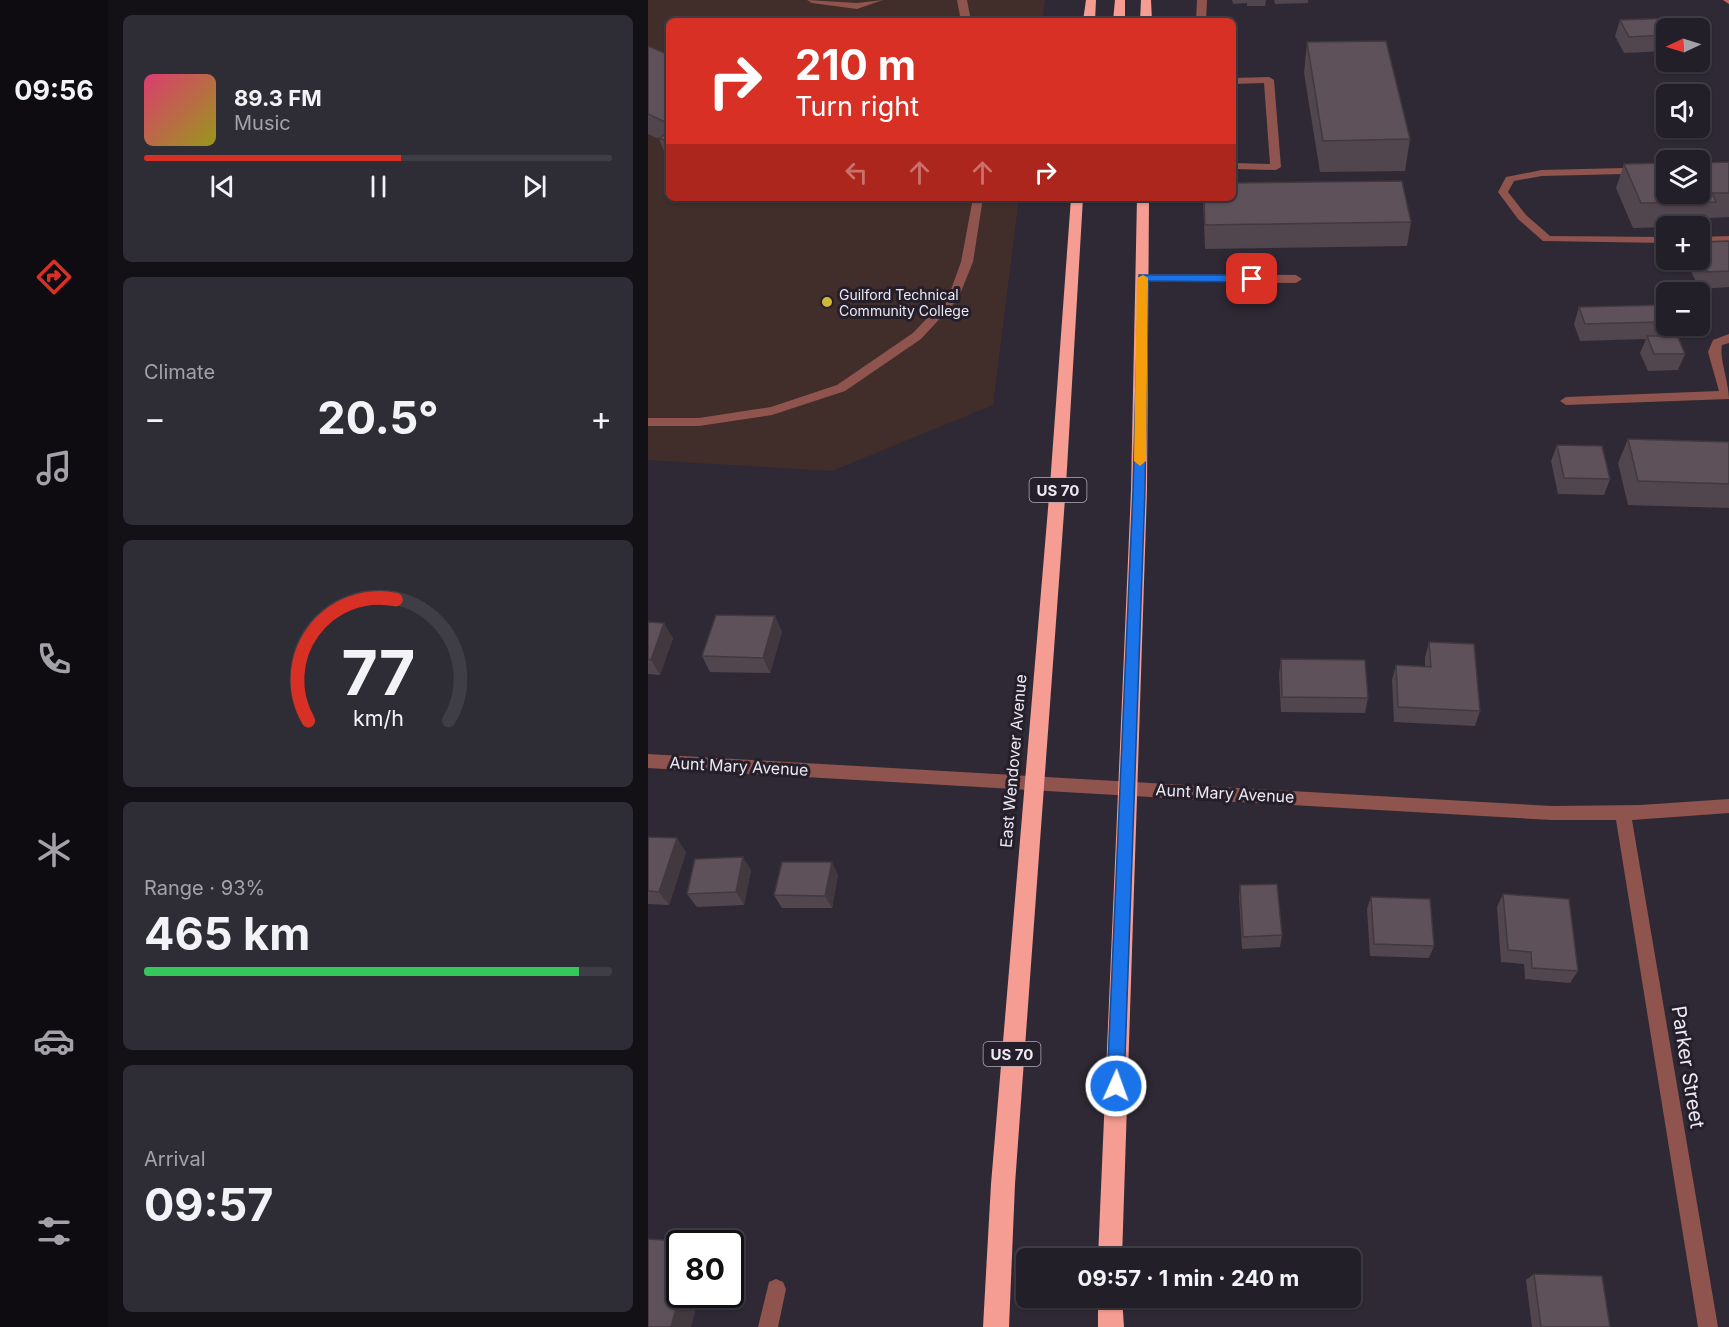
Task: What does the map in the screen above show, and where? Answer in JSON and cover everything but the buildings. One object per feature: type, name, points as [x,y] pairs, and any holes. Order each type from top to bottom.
[{"type":"highway","points":[[1089,18],[1091,0]]},
{"type":"highway","points":[[1119,18],[1120,0]]},
{"type":"highway","points":[[1146,0],[1146,18]]},
{"type":"highway","name":"East Wendover Avenue","points":[[996,1327],[1003,1184],[1058,485],[1077,201]]},
{"type":"highway","points":[[1110,1248],[1139,490],[1143,201]]},
{"type":"highway","points":[[1110,1308],[1111,1327]]},
{"type":"street","points":[[812,0],[857,6],[878,0]]},
{"type":"street","points":[[962,0],[965,18]]},
{"type":"street","points":[[1201,18],[1202,0]]},
{"type":"street","points":[[1236,81],[1269,80],[1276,167],[1236,166]]},
{"type":"street","points":[[1656,171],[1542,173],[1510,179],[1503,192],[1522,217],[1547,239],[1656,240]]},
{"type":"street","points":[[648,422],[699,422],[772,411],[841,388],[917,336],[954,296],[967,262],[977,201]]},
{"type":"street","points":[[1710,240],[1729,239]]},
{"type":"street","points":[[1143,278],[1296,279]]},
{"type":"street","points":[[1729,338],[1717,343],[1714,352],[1725,389],[1729,393]]},
{"type":"street","points":[[1566,401],[1729,393]]},
{"type":"street","name":"Aunt Mary Avenue","points":[[648,761],[1552,813],[1623,814],[1729,806]]},
{"type":"street","name":"Parker Street","points":[[1623,814],[1708,1327]]},
{"type":"street","points":[[768,1327],[776,1289]]},
{"type":"shaded area","name":"Guilford Technical Community College","points":[[648,0],[1045,0],[1042,18],[666,18],[666,201],[1019,201],[993,405],[832,471],[648,460]]},
{"type":"slow traffic","points":[[1140,461],[1143,278]]},
{"type":"place","name":"Guilford Technical Community College","points":[[827,302]]},
{"type":"route","points":[[1116,1086],[1139,490],[1143,278],[1252,279]]}]
